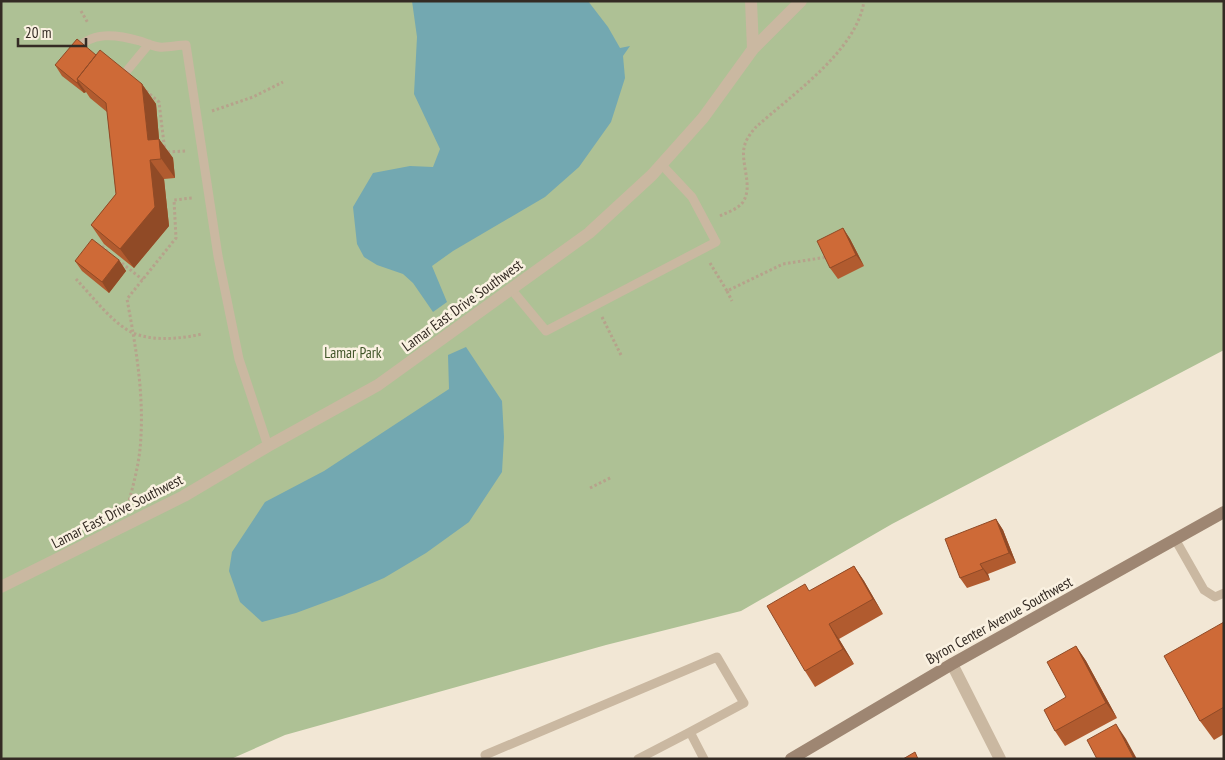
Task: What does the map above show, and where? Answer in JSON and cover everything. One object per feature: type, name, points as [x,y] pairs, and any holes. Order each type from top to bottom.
[{"type":"main road","name":"Byron Center Avenue Southwest","points":[[791,759],[952,664],[1224,512]]},
{"type":"street","points":[[750,1],[753,49]]},
{"type":"street","name":"Lamar East Drive Southwest","points":[[1,587],[184,496],[268,446],[378,385],[589,233],[662,164],[703,118],[753,49],[801,1]]},
{"type":"street","points":[[952,664],[1000,759]]},
{"type":"lane","points":[[67,60],[83,42],[92,38],[107,36],[124,37],[159,47],[186,45],[218,256],[239,359],[268,446]]},
{"type":"lane","points":[[125,73],[150,44]]},
{"type":"lane","points":[[511,289],[546,331],[716,242],[692,197],[662,164]]},
{"type":"lane","points":[[1175,539],[1204,590],[1215,597],[1224,593]]},
{"type":"lane","points":[[482,758],[717,657],[744,703],[638,759]]},
{"type":"lane","points":[[690,732],[704,759]]},
{"type":"path","points":[[706,223],[738,207],[743,202],[746,194],[743,156],[744,145],[748,137],[755,128],[812,78],[844,46],[857,25],[863,11],[864,1]]},
{"type":"path","points":[[125,73],[159,102],[165,152],[187,151]]},
{"type":"path","points":[[197,116],[253,97],[283,82]]},
{"type":"path","points":[[123,526],[134,484],[140,448],[140,390],[137,352],[127,299],[176,238],[174,200],[192,198],[191,188]]},
{"type":"path","points":[[102,246],[108,252]]},
{"type":"path","points":[[702,249],[732,301]]},
{"type":"path","points":[[728,292],[783,264],[827,257]]},
{"type":"path","points":[[115,258],[143,280]]},
{"type":"path","points":[[76,279],[114,319],[133,333],[162,338],[191,337],[202,334]]},
{"type":"path","points":[[596,304],[622,357]]},
{"type":"path","points":[[590,488],[612,477]]},
{"type":"green space","name":"Lamar Park","points":[[1,1],[1224,1],[1224,350],[892,524],[741,611],[606,645],[285,735],[231,759],[1,759]]},
{"type":"water","points":[[412,1],[588,1],[608,27],[620,48],[630,46],[623,56],[625,78],[611,122],[579,167],[545,197],[453,251],[432,266],[447,302],[433,312],[413,283],[403,274],[377,265],[364,257],[357,244],[353,207],[373,173],[410,166],[433,167],[440,149],[414,94],[417,37]]},
{"type":"water","points":[[466,347],[502,401],[504,437],[502,472],[469,522],[426,553],[384,578],[296,613],[262,622],[240,602],[229,571],[232,552],[265,502],[324,471],[449,389],[448,355]]},
{"type":"building","points":[[77,39],[96,55],[77,79],[77,83],[55,65]]},
{"type":"building","points":[[100,50],[142,84],[148,140],[159,139],[161,159],[150,160],[155,207],[120,249],[91,225],[116,194],[106,103],[77,79]]},
{"type":"building","points":[[843,228],[856,255],[830,268],[817,241]]},
{"type":"building","points":[[92,239],[119,260],[102,282],[75,261]]},
{"type":"building","points":[[996,519],[1009,553],[980,564],[983,569],[960,578],[945,539]]},
{"type":"building","points":[[854,566],[873,599],[829,624],[843,649],[805,671],[767,606],[805,584],[809,591]]},
{"type":"building","points":[[1224,622],[1224,707],[1200,721],[1164,656]]},
{"type":"building","points":[[1076,646],[1106,703],[1055,731],[1044,710],[1066,697],[1047,662]]},
{"type":"building","points":[[1116,724],[1134,759],[1097,759],[1087,740]]},
{"type":"building","points":[[915,752],[918,759],[903,759]]}]
